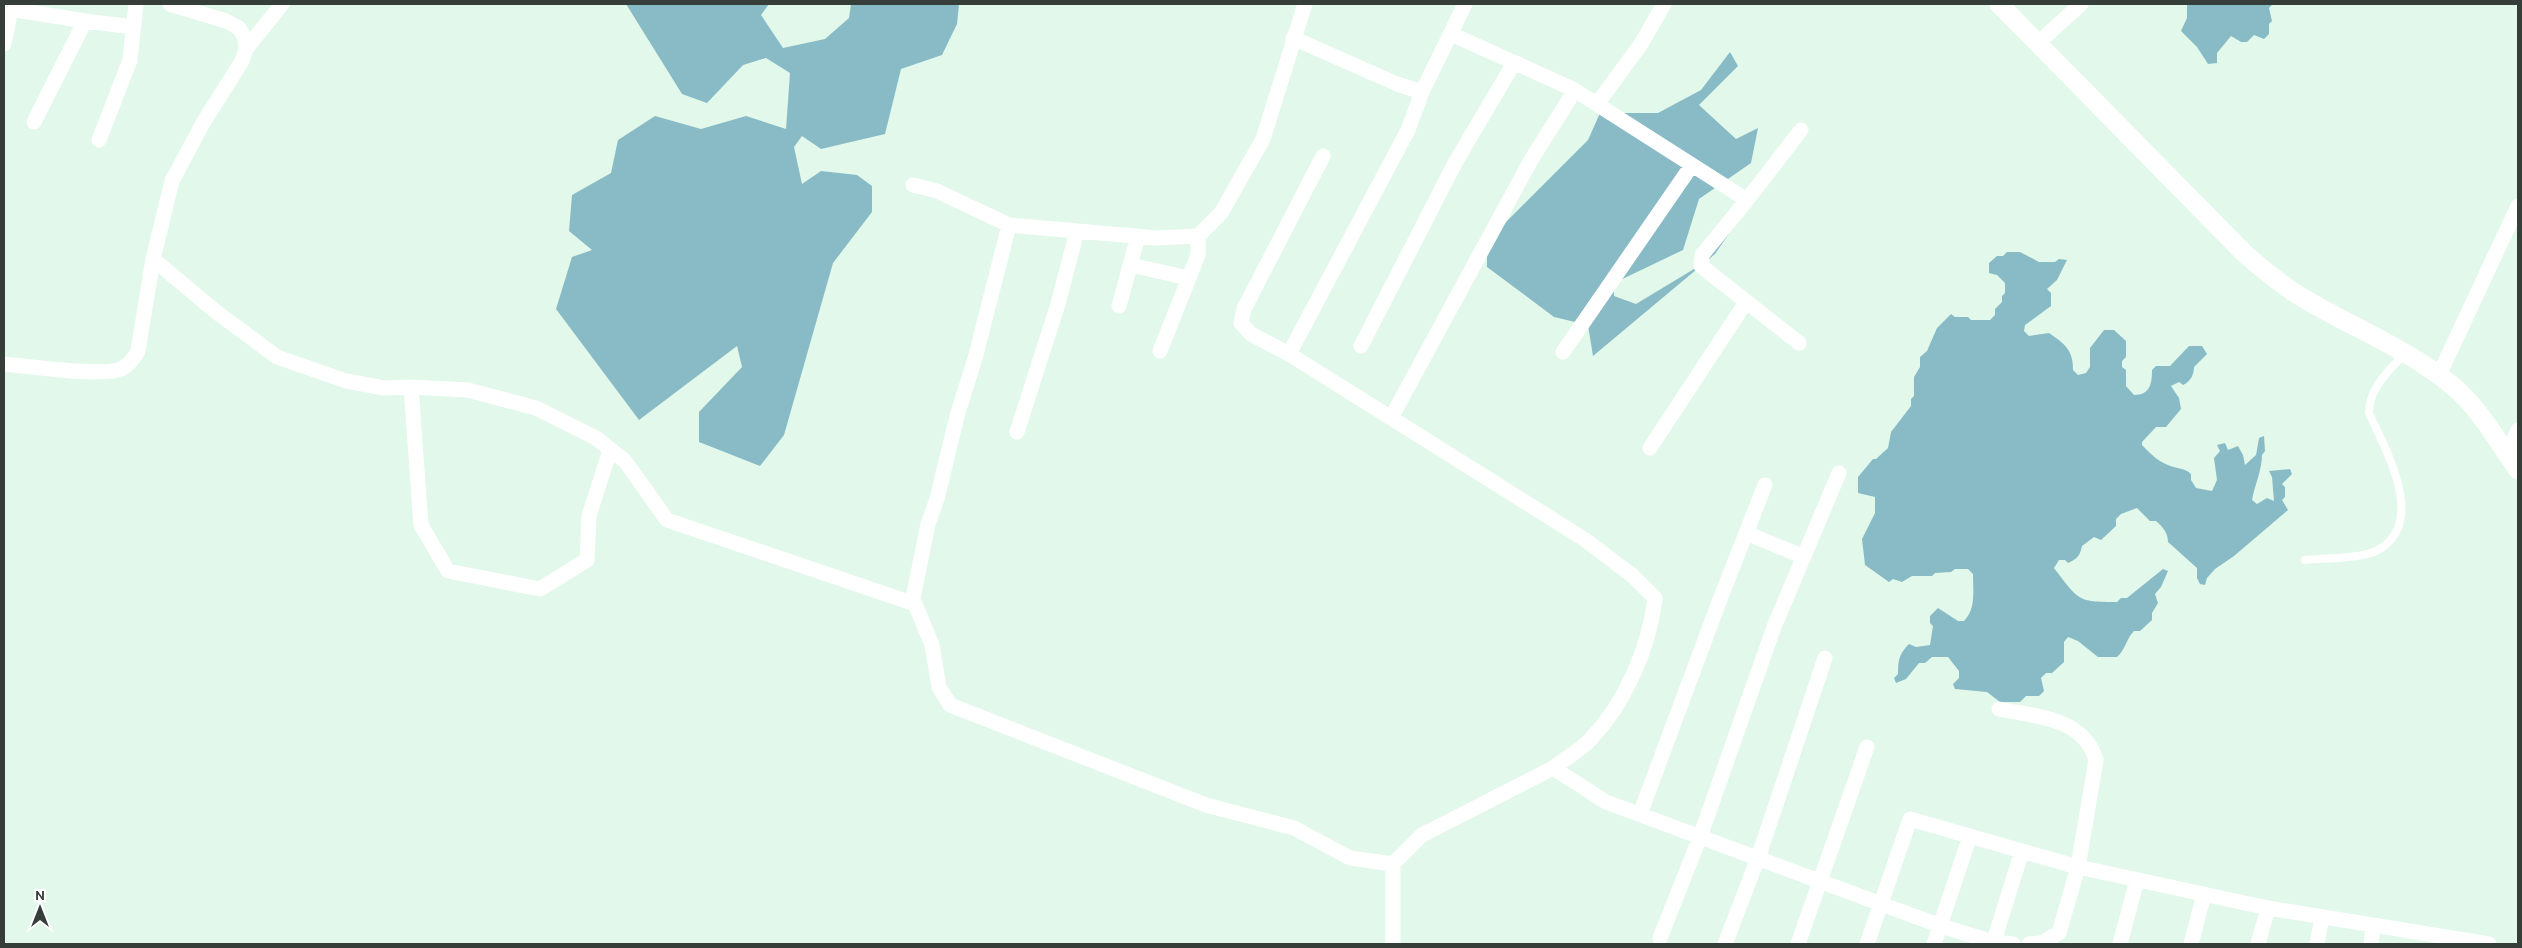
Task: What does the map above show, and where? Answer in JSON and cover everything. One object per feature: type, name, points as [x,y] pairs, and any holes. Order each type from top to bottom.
[{"type":"street","points":[[100,140],[130,60],[136,4]]},
{"type":"street","points":[[4,364],[98,372],[121,369],[130,363],[138,351],[153,259],[172,181],[203,123],[242,61],[246,49],[246,38],[239,28],[226,20],[170,4]]},
{"type":"street","points":[[246,49],[282,4]]},
{"type":"street","points":[[913,185],[937,191],[1009,224],[1157,238],[1198,236],[1222,213],[1263,139],[1304,4]]},
{"type":"street","points":[[1289,354],[1377,192],[1408,130],[1422,92],[1465,4]]},
{"type":"street","points":[[1596,104],[1641,44],[1664,4]]},
{"type":"street","points":[[1999,4],[2243,252],[2272,277],[2303,298],[2405,353],[2439,375],[2472,403],[2518,470]]},
{"type":"street","points":[[2038,43],[2081,4]]},
{"type":"street","points":[[4,44],[7,9],[85,22],[134,26]]},
{"type":"street","points":[[34,122],[85,22]]},
{"type":"street","points":[[1451,34],[1575,90],[1747,200]]},
{"type":"street","points":[[1293,38],[1397,84],[1422,92]]},
{"type":"street","points":[[1361,346],[1455,163],[1514,63]]},
{"type":"street","points":[[1391,418],[1531,160],[1575,90]]},
{"type":"street","points":[[1799,344],[1701,266],[1702,255],[1801,130]]},
{"type":"street","points":[[1323,156],[1244,309],[1241,323],[1251,334],[1289,354],[1584,539],[1633,576],[1654,598],[1653,616],[1642,653],[1616,708],[1589,741],[1552,768],[1422,835],[1393,864],[1393,944]]},
{"type":"street","points":[[1563,352],[1692,165]]},
{"type":"street","points":[[2439,375],[2518,206]]},
{"type":"street","points":[[153,259],[215,311],[277,357],[346,382],[384,388],[411,387],[468,390],[536,408],[596,438],[625,462],[667,520],[912,603],[928,524],[937,499],[957,416],[976,355],[1009,224]]},
{"type":"street","points":[[1017,432],[1058,304],[1077,231]]},
{"type":"street","points":[[1119,306],[1138,236]]},
{"type":"street","points":[[1160,351],[1198,255],[1198,236]]},
{"type":"street","points":[[1130,265],[1189,278]]},
{"type":"street","points":[[1650,448],[1746,302]]},
{"type":"street","points":[[411,387],[422,525],[448,571],[540,589],[588,560],[589,516],[610,450]]},
{"type":"street","points":[[2507,454],[2518,430]]},
{"type":"street","points":[[1660,938],[1700,837],[1774,627],[1839,473]]},
{"type":"street","points":[[1640,814],[1765,485]]},
{"type":"street","points":[[1746,533],[1804,557]]},
{"type":"street","points":[[913,599],[932,645],[939,687],[950,705],[1206,805],[1294,828],[1350,858],[1393,864]]},
{"type":"street","points":[[1725,944],[1758,858],[1825,658]]},
{"type":"street","points":[[1999,709],[2066,723],[2080,732],[2093,749],[2096,760],[2078,867],[2057,939],[2029,944]]},
{"type":"street","points":[[1798,944],[1867,747]]},
{"type":"street","points":[[1552,768],[1606,802],[1941,926],[1993,943],[2013,944]]},
{"type":"street","points":[[1867,944],[1910,819],[2078,867],[2137,880],[2268,908],[2372,926],[2425,939],[2488,944]]},
{"type":"street","points":[[1934,944],[1970,836]]},
{"type":"street","points":[[1993,943],[2022,851]]},
{"type":"street","points":[[2120,944],[2137,880]]},
{"type":"street","points":[[2191,944],[2204,894]]},
{"type":"street","points":[[2258,944],[2268,908]]},
{"type":"street","points":[[2317,944],[2322,917]]},
{"type":"street","points":[[2371,944],[2372,926]]},
{"type":"lane","points":[[2306,560],[2367,554],[2378,550],[2390,539],[2398,524],[2401,509],[2400,488],[2370,413],[2370,402],[2375,388],[2405,353]]},
{"type":"water","points":[[626,4],[769,4],[761,15],[783,48],[825,39],[849,18],[851,4],[959,4],[957,24],[942,55],[901,69],[885,134],[821,149],[802,136],[794,147],[802,184],[821,171],[857,175],[872,186],[872,212],[833,263],[784,435],[760,466],[699,442],[699,412],[742,367],[737,346],[639,420],[556,309],[572,257],[592,250],[569,231],[572,195],[611,173],[618,140],[655,116],[701,129],[746,116],[786,129],[790,73],[766,58],[743,65],[707,103],[682,94]]},
{"type":"water","points":[[2187,4],[2273,4],[2269,8],[2272,21],[2269,24],[2269,34],[2264,39],[2254,35],[2247,42],[2241,42],[2231,36],[2217,53],[2217,63],[2208,64],[2197,47],[2181,31],[2187,18]]},
{"type":"water","points":[[1730,52],[1738,66],[1699,105],[1736,139],[1758,128],[1751,163],[1699,199],[1683,250],[1614,283],[1614,296],[1636,304],[1694,269],[1720,223],[1735,225],[1715,254],[1593,356],[1588,325],[1554,317],[1487,267],[1487,241],[1588,140],[1600,113],[1658,113],[1701,90]]},
{"type":"water","points":[[2007,252],[2020,252],[2039,262],[2055,262],[2059,259],[2067,260],[2057,280],[2047,289],[2051,293],[2051,306],[2025,325],[2024,331],[2029,336],[2049,333],[2060,341],[2070,352],[2073,370],[2078,375],[2086,373],[2090,367],[2090,348],[2104,330],[2114,330],[2126,341],[2126,357],[2122,361],[2122,367],[2126,370],[2126,386],[2134,395],[2147,391],[2151,384],[2152,370],[2156,366],[2170,366],[2189,346],[2202,346],[2207,354],[2194,367],[2190,380],[2183,385],[2179,382],[2171,386],[2179,398],[2181,409],[2166,427],[2156,427],[2142,442],[2142,445],[2157,459],[2191,474],[2191,480],[2196,488],[2212,491],[2217,480],[2214,458],[2220,451],[2217,445],[2225,443],[2228,450],[2238,446],[2243,455],[2245,465],[2256,455],[2259,438],[2264,436],[2265,451],[2262,455],[2252,500],[2257,504],[2267,498],[2274,501],[2272,477],[2269,471],[2290,469],[2292,474],[2282,484],[2285,487],[2285,497],[2282,500],[2288,510],[2234,556],[2215,569],[2207,578],[2205,585],[2200,584],[2197,578],[2197,568],[2168,542],[2166,533],[2161,526],[2156,521],[2150,521],[2137,508],[2121,514],[2116,519],[2116,526],[2101,540],[2094,537],[2082,546],[2078,557],[2074,560],[2068,563],[2065,560],[2059,560],[2054,568],[2069,587],[2080,597],[2093,601],[2117,602],[2121,598],[2127,598],[2163,569],[2168,571],[2161,587],[2155,594],[2158,603],[2152,613],[2152,620],[2140,631],[2134,631],[2117,657],[2098,657],[2078,641],[2068,637],[2064,642],[2064,662],[2052,673],[2046,673],[2041,678],[2044,691],[2039,696],[2026,696],[2020,702],[2000,702],[1987,692],[1955,689],[1953,684],[1959,678],[1959,671],[1948,657],[1932,657],[1925,663],[1919,663],[1906,679],[1896,683],[1894,678],[1898,674],[1900,658],[1909,644],[1916,647],[1930,645],[1933,626],[1930,623],[1930,616],[1938,608],[1958,621],[1964,621],[1968,616],[1973,599],[1973,574],[1968,569],[1955,569],[1951,572],[1935,573],[1932,576],[1912,576],[1902,582],[1893,579],[1889,582],[1865,565],[1862,539],[1875,513],[1875,497],[1858,493],[1858,477],[1873,459],[1876,459],[1888,448],[1891,432],[1911,406],[1911,399],[1914,396],[1914,377],[1920,367],[1920,357],[1927,351],[1937,328],[1951,314],[1955,317],[1968,317],[1971,320],[1990,320],[1995,315],[1995,309],[2002,302],[2002,296],[2005,293],[2005,283],[1997,275],[1989,273],[1989,263],[1997,256],[2003,256]]}]
